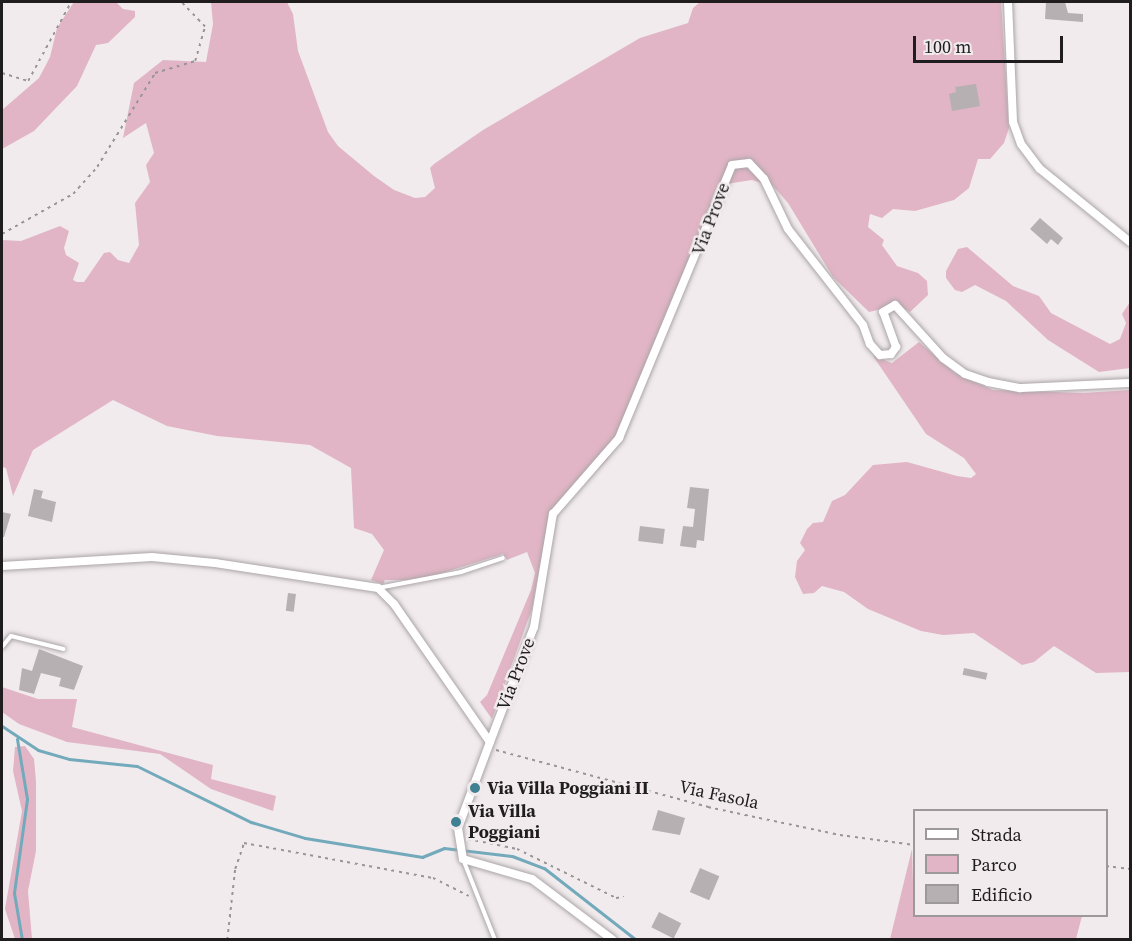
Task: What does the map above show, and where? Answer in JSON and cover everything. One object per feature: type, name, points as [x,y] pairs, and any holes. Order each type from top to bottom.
[{"type":"street","points":[[1008,2],[1013,122],[1021,144],[1040,169],[1131,242]]},
{"type":"street","name":"Via Prove","points":[[490,742],[534,627],[553,514],[619,438],[732,165],[749,163],[764,179],[788,229],[863,325],[870,344],[880,355],[891,354],[896,347],[882,312],[895,305],[943,358],[965,374],[988,382],[1020,388],[1131,383]]},
{"type":"street","points":[[2,566],[152,557],[215,562],[378,588],[394,604],[490,742],[458,828],[463,859],[532,879],[613,939]]},
{"type":"lane","points":[[378,588],[461,572],[503,558]]},
{"type":"lane","points":[[2,647],[11,636],[63,649]]},
{"type":"lane","points":[[463,859],[495,939]]},
{"type":"path","points":[[2,73],[28,81],[71,2]]},
{"type":"path","points":[[2,234],[73,194],[97,167],[155,73],[195,61],[205,27],[181,2]]},
{"type":"path","name":"Via Fasola","points":[[490,742],[498,751],[511,756],[708,807],[840,835],[913,845]]},
{"type":"path","points":[[458,838],[517,849],[616,898],[624,897]]},
{"type":"path","points":[[227,939],[235,869],[244,843],[433,878],[471,897]]},
{"type":"path","points":[[1108,866],[1131,869]]},
{"type":"green space","points":[[74,2],[117,3],[123,9],[135,11],[135,17],[108,43],[96,45],[77,86],[34,131],[2,149],[2,110],[39,78],[50,57],[57,28]]},
{"type":"green space","points":[[211,2],[287,2],[293,14],[298,51],[328,132],[338,146],[374,176],[394,190],[415,198],[425,197],[435,188],[430,168],[434,164],[483,130],[640,38],[688,23],[693,8],[700,2],[1001,2],[1009,128],[1004,143],[990,159],[978,159],[969,188],[954,200],[915,211],[893,209],[882,218],[870,214],[868,227],[884,240],[882,245],[897,266],[918,273],[927,281],[928,295],[910,312],[898,305],[869,312],[833,277],[788,203],[773,186],[752,180],[726,184],[617,444],[607,460],[549,517],[532,609],[492,719],[480,702],[487,695],[531,590],[535,573],[527,552],[507,560],[503,554],[420,580],[385,580],[383,584],[371,580],[384,550],[372,534],[354,528],[351,468],[310,445],[217,436],[167,426],[113,400],[33,450],[13,496],[6,468],[2,467],[2,240],[21,241],[60,226],[69,231],[64,248],[66,255],[79,263],[73,280],[77,282],[84,282],[104,253],[110,252],[118,260],[129,263],[139,245],[135,203],[150,182],[146,165],[154,153],[146,123],[123,138],[134,83],[163,60],[206,62],[213,24]]},
{"type":"green space","points":[[967,247],[1013,286],[1039,296],[1051,313],[1110,344],[1120,339],[1126,323],[1122,314],[1130,302],[1130,368],[1099,372],[1048,340],[1006,301],[975,285],[962,292],[955,290],[946,278],[946,271],[958,249]]},
{"type":"green space","points":[[919,342],[955,373],[993,390],[1083,393],[1130,390],[1130,672],[1096,673],[1054,646],[1034,662],[1022,665],[974,633],[943,635],[921,631],[868,609],[844,592],[822,586],[814,593],[803,594],[795,577],[797,561],[805,550],[800,543],[807,529],[813,523],[823,522],[832,501],[845,495],[873,465],[907,462],[957,476],[971,478],[976,474],[964,458],[926,434],[873,356],[892,363]]},
{"type":"green space","points":[[2,687],[38,699],[77,699],[72,727],[213,765],[211,779],[276,796],[273,811],[211,789],[160,754],[67,742],[19,724],[2,712]]},
{"type":"green space","points":[[25,746],[34,759],[36,781],[36,851],[28,891],[32,939],[15,939],[5,909],[22,811],[13,771],[15,747]]},
{"type":"green space","points":[[912,849],[913,917],[1082,917],[1076,939],[890,939]]},
{"type":"building","points":[[1046,2],[1065,2],[1068,13],[1083,14],[1083,22],[1045,19]]},
{"type":"building","points":[[976,84],[980,106],[952,111],[949,94],[956,92],[955,87]]},
{"type":"building","points":[[1040,218],[1063,238],[1058,245],[1051,239],[1047,244],[1030,229]]},
{"type":"building","points":[[690,487],[709,489],[704,541],[697,540],[696,548],[680,546],[683,526],[693,527],[695,509],[687,508]]},
{"type":"building","points":[[34,489],[43,491],[41,498],[56,502],[52,522],[28,516]]},
{"type":"building","points":[[2,512],[11,514],[4,537],[2,537]]},
{"type":"building","points":[[640,526],[665,529],[663,544],[638,541]]},
{"type":"building","points":[[288,593],[296,594],[294,612],[286,611]]},
{"type":"building","points":[[39,649],[83,666],[74,690],[59,686],[61,678],[41,673],[34,694],[19,690],[22,668],[32,671]]},
{"type":"building","points":[[964,668],[987,673],[986,680],[963,675]]},
{"type":"building","points":[[658,810],[685,818],[680,835],[652,830]]},
{"type":"building","points":[[700,868],[719,876],[709,900],[690,892]]},
{"type":"building","points":[[659,912],[681,923],[674,938],[651,927]]},
{"type":"waterway","points":[[2,726],[38,750],[69,759],[137,766],[251,822],[305,838],[422,857],[444,848],[512,856],[544,868],[636,940]]},
{"type":"waterway","points":[[17,739],[27,799],[14,893],[22,940]]},
{"type":"place","name":"Via Villa Poggiani II","points":[[475,788]]},
{"type":"place","name":"Via Villa Poggiani","points":[[456,822]]}]
